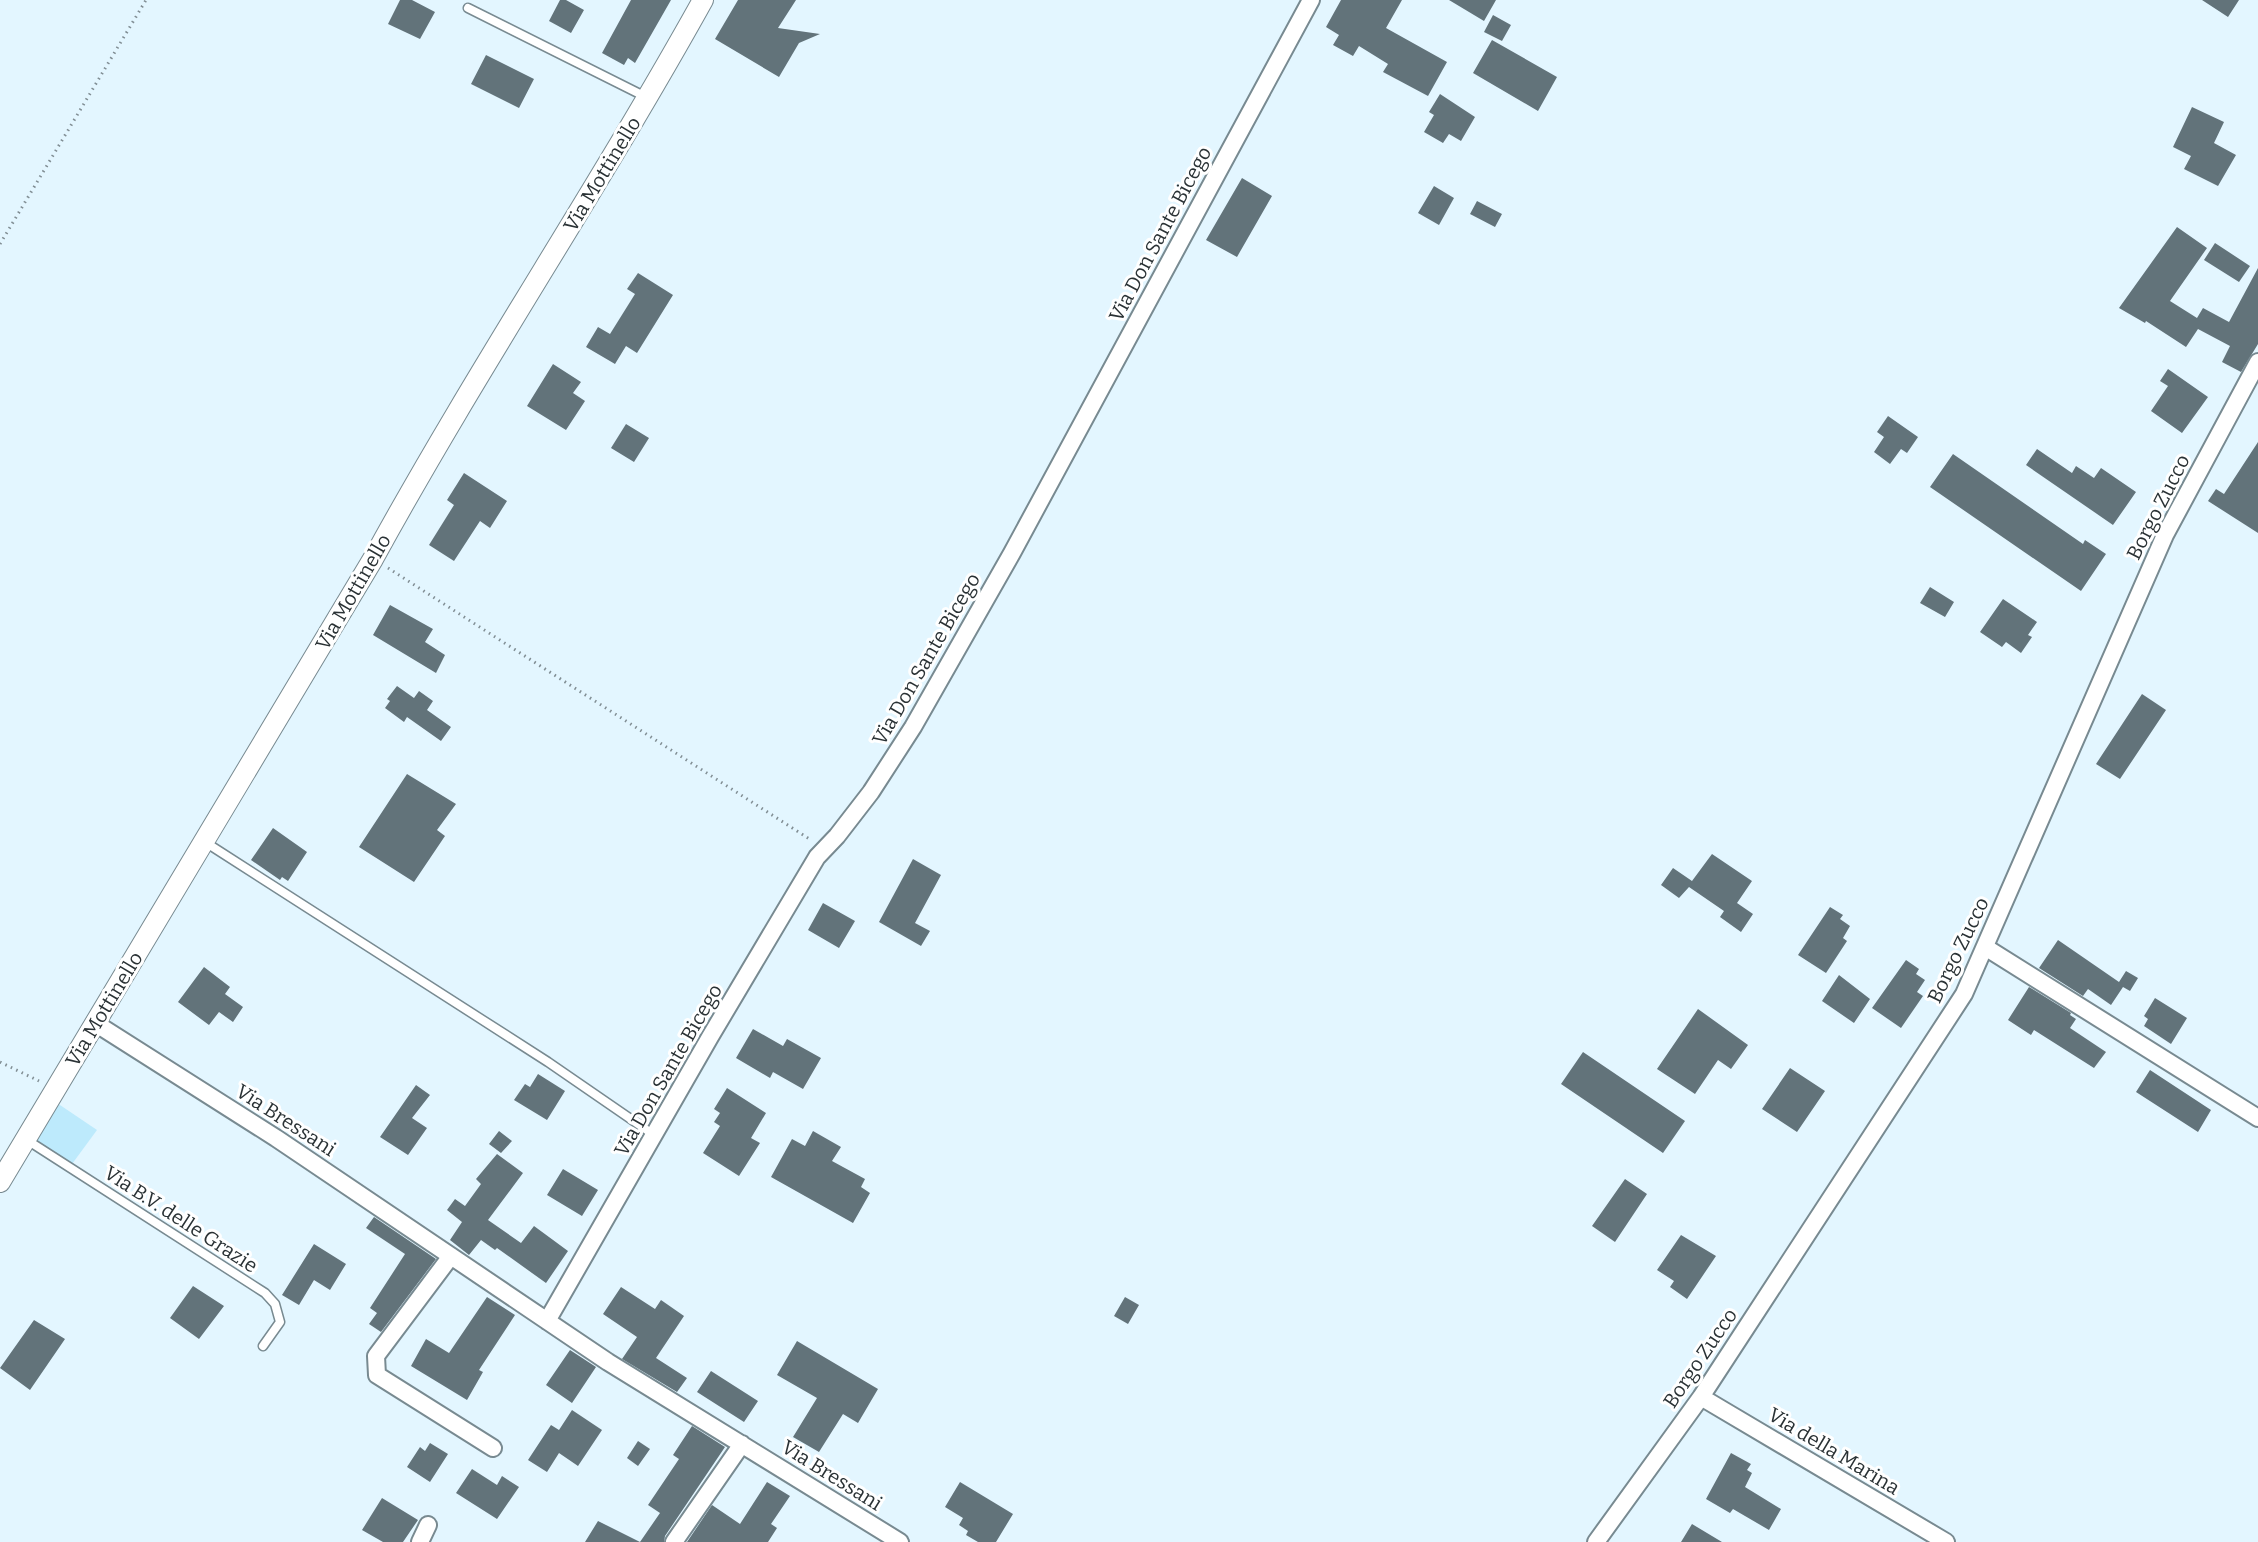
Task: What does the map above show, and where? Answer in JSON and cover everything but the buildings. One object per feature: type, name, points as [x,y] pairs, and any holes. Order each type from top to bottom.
[{"type":"street","name":"Via Mottinello","points":[[0,1182],[374,559],[417,479],[648,98],[703,0]]},
{"type":"street","name":"Via Don Sante Bicego","points":[[548,1321],[817,857],[871,792],[930,696],[1012,553],[1311,0]]},
{"type":"street","name":"Borgo Zucco","points":[[1596,1542],[1701,1397],[1964,994],[2165,535],[2258,362]]},
{"type":"street","points":[[1985,947],[2258,1118]]},
{"type":"street","name":"Via Bressani","points":[[95,1023],[276,1138],[608,1362],[900,1542]]},
{"type":"street","points":[[451,1256],[376,1356],[377,1375],[493,1448]]},
{"type":"street","name":"Via della Marina","points":[[1701,1397],[1946,1542]]},
{"type":"street","points":[[674,1542],[742,1444]]},
{"type":"street","points":[[420,1542],[428,1525]]},
{"type":"lane","points":[[468,8],[648,98]]},
{"type":"lane","points":[[205,842],[548,1062],[654,1135]]},
{"type":"lane","name":"Via B.V. delle Grazie","points":[[27,1140],[265,1293],[276,1304],[280,1322],[263,1346]]},
{"type":"path","points":[[0,244],[146,0]]},
{"type":"path","points":[[374,559],[825,849]]},
{"type":"path","points":[[0,1062],[56,1089]]},
{"type":"shaded area","points":[[57,1103],[97,1130],[72,1164],[33,1138]]}]
